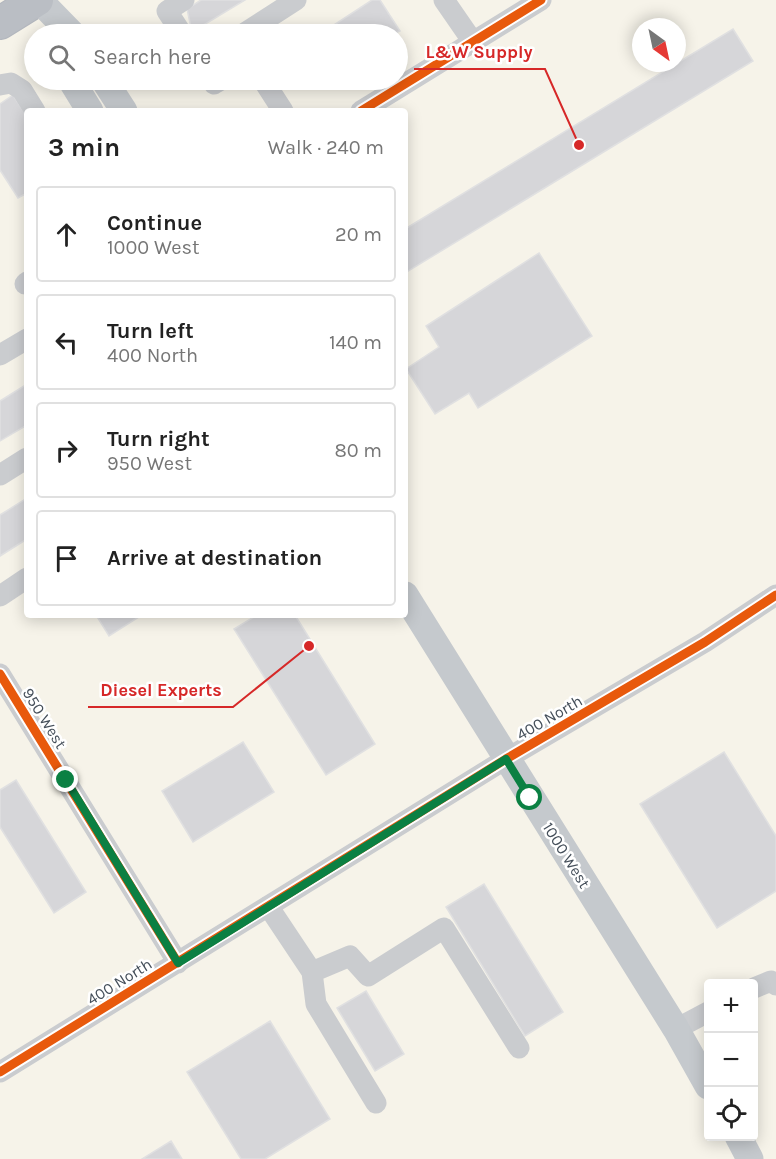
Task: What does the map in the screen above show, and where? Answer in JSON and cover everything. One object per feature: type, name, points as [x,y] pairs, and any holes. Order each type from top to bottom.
[{"type":"highway","points":[[0,23],[38,0]]},
{"type":"main road","points":[[38,0],[47,24]]},
{"type":"main road","points":[[38,0],[62,24]]},
{"type":"main road","points":[[77,90],[88,108]]},
{"type":"main road","points":[[111,90],[122,108]]},
{"type":"main road","name":"1000 West","points":[[408,600],[676,1029],[704,1079]]},
{"type":"main road","points":[[740,1141],[750,1159]]},
{"type":"street","points":[[175,24],[167,11],[184,0]]},
{"type":"street","points":[[259,24],[296,0]]},
{"type":"street","points":[[444,0],[473,42]]},
{"type":"street","points":[[408,82],[541,0]]},
{"type":"street","points":[[0,85],[11,83],[22,90],[33,108]]},
{"type":"street","points":[[270,90],[282,108]]},
{"type":"street","points":[[366,108],[395,90]]},
{"type":"street","points":[[1,353],[24,341]]},
{"type":"street","points":[[0,475],[24,460]]},
{"type":"street","points":[[0,596],[24,580]]},
{"type":"street","name":"400 North","points":[[0,1072],[506,759],[705,642],[776,595]]},
{"type":"street","name":"950 West","points":[[0,674],[178,963]]},
{"type":"street","points":[[268,906],[312,972],[316,1004],[376,1102]]},
{"type":"street","points":[[312,972],[350,956],[368,976],[444,928],[519,1048]]},
{"type":"street","points":[[758,986],[771,981],[776,985]]},
{"type":"street","points":[[676,1029],[704,1013]]},
{"type":"shaded area","points":[[0,0],[776,0],[776,1159],[0,1159]]},
{"type":"building","points":[[201,0],[245,0],[205,24],[190,24],[187,9]]},
{"type":"building","points":[[372,0],[380,0],[395,24],[335,24]]},
{"type":"building","points":[[733,29],[753,61],[408,271],[408,227],[662,72],[686,72],[686,58]]},
{"type":"building","points":[[13,95],[24,112],[24,195],[18,198],[0,170],[0,104]]},
{"type":"building","points":[[539,253],[592,336],[478,408],[469,393],[435,414],[408,372],[408,368],[439,347],[426,326]]},
{"type":"building","points":[[24,386],[24,427],[0,441],[0,401]]},
{"type":"building","points":[[24,500],[24,541],[0,556],[0,515]]},
{"type":"building","points":[[98,618],[137,618],[109,636]]},
{"type":"building","points":[[252,618],[297,618],[375,744],[326,775],[234,629]]},
{"type":"building","points":[[243,742],[274,792],[193,842],[162,791]]},
{"type":"building","points":[[724,752],[776,836],[776,891],[717,928],[640,804]]},
{"type":"building","points":[[16,780],[86,892],[54,913],[0,827],[0,790]]},
{"type":"building","points":[[484,884],[563,1012],[525,1036],[446,907]]},
{"type":"building","points":[[366,991],[404,1054],[375,1071],[337,1008]]},
{"type":"building","points":[[270,1021],[330,1119],[265,1159],[241,1159],[187,1072]]},
{"type":"building","points":[[171,1141],[182,1159],[142,1159]]},
{"type":"cycle path","points":[[408,82],[541,0]]},
{"type":"cycle path","points":[[366,108],[395,90]]},
{"type":"cycle path","points":[[0,1072],[506,759],[705,642],[776,595]]},
{"type":"cycle path","points":[[0,674],[178,963]]},
{"type":"place","name":"L&W Supply","points":[[579,145]]},
{"type":"place","name":"Diesel Experts","points":[[309,646]]},
{"type":"route","points":[[66,780],[178,963],[506,759],[530,798]]}]
